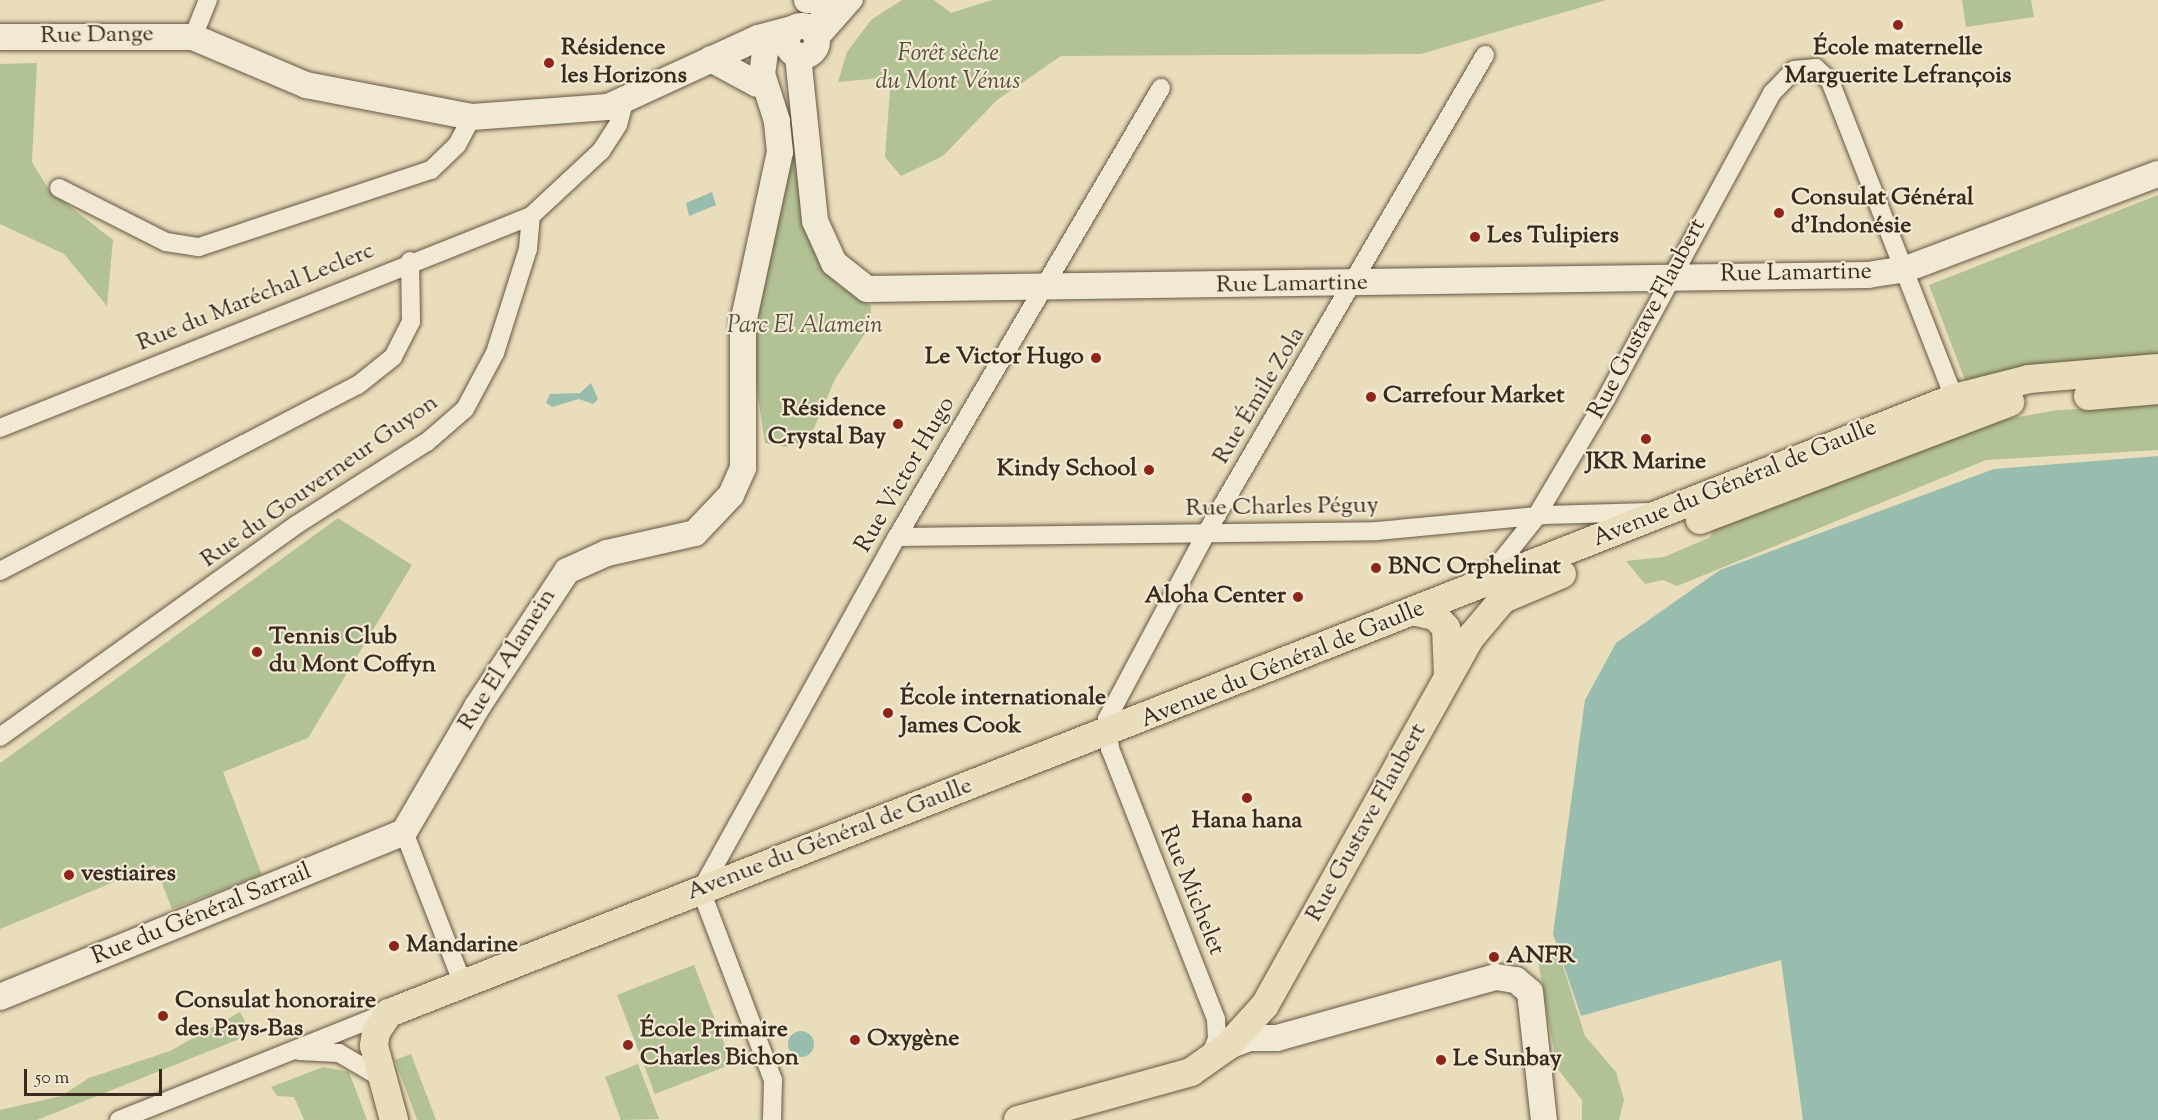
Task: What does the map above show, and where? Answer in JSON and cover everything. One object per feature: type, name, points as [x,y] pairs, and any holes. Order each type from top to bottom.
[{"type":"main road","name":"Avenue du Général de Gaulle","points":[[1493,591],[1666,512],[1954,398],[2030,379],[2158,369]]},
{"type":"main road","name":"Avenue du Général de Gaulle","points":[[389,1013],[464,987],[701,890],[1418,612],[1493,591],[1991,407],[2026,398],[2158,390]]},
{"type":"main road","name":"Rue Gustave Flaubert","points":[[1206,1065],[1228,1046],[1265,1005],[1471,637],[1493,591]]},
{"type":"main road","points":[[1418,612],[1435,616],[1446,628],[1447,680]]},
{"type":"main road","points":[[386,1120],[376,1032],[389,1013]]},
{"type":"main road","points":[[1018,1120],[1206,1065]]},
{"type":"main road","points":[[381,1081],[393,1120]]},
{"type":"street","points":[[208,0],[193,37],[306,85],[472,117],[586,112],[624,103],[711,59],[786,43],[854,0]]},
{"type":"street","points":[[786,43],[799,0]]},
{"type":"street","points":[[807,0],[835,0]]},
{"type":"street","points":[[786,43],[844,0]]},
{"type":"street","name":"Rue Dange","points":[[0,37],[193,37]]},
{"type":"street","name":"Rue El Alamein","points":[[772,106],[757,84],[786,43]]},
{"type":"street","name":"Rue El Alamein","points":[[404,832],[477,707],[567,570],[607,553],[695,532],[739,482],[744,444],[743,323],[779,169],[780,136],[760,65],[786,43]]},
{"type":"street","name":"Rue Lamartine","points":[[786,43],[805,121],[815,221],[834,263],[854,284],[885,291],[1040,291],[1673,276],[1868,275],[1906,269],[2158,174]]},
{"type":"street","name":"Rue Émile Zola","points":[[1105,735],[1112,708],[1208,530],[1355,283],[1485,55]]},
{"type":"street","points":[[711,59],[757,84]]},
{"type":"street","name":"Rue Gustave Flaubert","points":[[1493,591],[1673,276],[1772,93],[1789,73],[1816,68],[1830,81],[1906,269]]},
{"type":"street","name":"Rue Victor Hugo","points":[[701,890],[897,537],[1161,88]]},
{"type":"street","points":[[531,216],[602,151],[624,103]]},
{"type":"street","points":[[59,188],[155,238],[199,247],[431,170],[457,145],[472,117]]},
{"type":"street","name":"Rue du Maréchal Leclerc","points":[[0,428],[410,261],[531,216]]},
{"type":"street","name":"Rue du Gouverneur Guyon","points":[[0,737],[296,525],[427,442],[465,409],[495,353],[528,249],[531,216]]},
{"type":"street","points":[[0,571],[358,386],[393,357],[411,322],[410,261]]},
{"type":"street","points":[[1906,269],[1954,398]]},
{"type":"street","name":"Rue Charles Péguy","points":[[897,537],[1208,530],[1377,531],[1534,520],[1545,515],[1666,512]]},
{"type":"street","name":"Rue Michelet","points":[[1105,735],[1216,1019],[1217,1039],[1206,1065]]},
{"type":"street","points":[[404,832],[464,987]]},
{"type":"street","name":"Rue du Général Sarrail","points":[[0,997],[404,832]]},
{"type":"street","points":[[701,890],[773,1080],[772,1120]]},
{"type":"street","points":[[1228,1046],[1287,1035],[1496,977],[1516,980],[1530,992],[1544,1120]]},
{"type":"street","points":[[1265,1005],[1287,1035]]},
{"type":"street","points":[[119,1120],[389,1013]]},
{"type":"street","points":[[297,1051],[339,1053],[381,1081]]},
{"type":"green space","name":"Forêt sèche du Mont Vénus","points":[[902,0],[934,0],[951,13],[992,0],[1606,0],[1421,54],[1061,56],[997,100],[943,156],[901,176],[885,157],[891,77],[838,82],[847,52],[871,20]]},
{"type":"green space","points":[[1962,0],[2031,0],[2034,17],[1966,27]]},
{"type":"green space","points":[[37,63],[32,162],[49,190],[113,240],[107,306],[64,254],[0,224],[0,64]]},
{"type":"green space","name":"Parc El Alamein","points":[[793,91],[803,224],[838,285],[871,306],[870,326],[835,379],[809,440],[785,447],[765,443],[753,364],[753,313]]},
{"type":"green space","points":[[2158,195],[2158,359],[1966,383],[1929,285]]},
{"type":"green space","points":[[2158,405],[2158,450],[1986,460],[1677,586],[1663,580],[1645,584],[1626,561],[1664,557],[1709,538],[1716,527],[1996,421],[2058,410]]},
{"type":"green space","name":"Tennis Club du Mont Coffyn","points":[[338,518],[412,565],[308,738],[223,772],[262,875],[172,909],[155,865],[0,929],[0,763]]},
{"type":"green space","points":[[1558,950],[1585,1036],[1616,1072],[1624,1100],[1619,1120],[1582,1120],[1582,1100],[1557,1068],[1538,961]]},
{"type":"green space","points":[[694,965],[732,1064],[655,1094],[617,995]]},
{"type":"green space","points":[[240,1012],[252,1034],[37,1120],[0,1120],[0,1110],[61,1096],[89,1078],[170,1051]]},
{"type":"green space","points":[[411,1054],[436,1120],[417,1120],[395,1060]]},
{"type":"green space","points":[[638,1064],[659,1119],[621,1120],[605,1077]]},
{"type":"green space","points":[[323,1067],[349,1072],[367,1120],[304,1120],[294,1097],[277,1096],[271,1087]]},
{"type":"shaded area","points":[[712,192],[716,205],[689,216],[686,203]]},
{"type":"shaded area","points":[[591,383],[598,399],[593,404],[579,399],[552,407],[546,403],[550,394],[580,393]]},
{"type":"shaded area","points":[[2158,456],[2158,1120],[1803,1120],[1781,960],[1581,1016],[1553,934],[1585,700],[1616,643],[1720,570],[1994,469]]},
{"type":"shaded area","points":[[801,1031],[810,1035],[814,1044],[810,1053],[801,1057],[792,1053],[788,1044],[792,1035]]},
{"type":"place","name":"École maternelle Marguerite Lefrançois","points":[[1898,25]]},
{"type":"place","name":"Résidence les Horizons","points":[[549,63]]},
{"type":"place","name":"Consulat Général d'Indonésie","points":[[1779,213]]},
{"type":"place","name":"Les Tulipiers","points":[[1475,237]]},
{"type":"place","name":"Le Victor Hugo","points":[[1096,358]]},
{"type":"place","name":"Carrefour Market","points":[[1371,397]]},
{"type":"place","name":"Résidence Crystal Bay","points":[[898,424]]},
{"type":"place","name":"JKR Marine","points":[[1646,439]]},
{"type":"place","name":"Kindy School","points":[[1149,470]]},
{"type":"place","name":"BNC Orphelinat","points":[[1376,568]]},
{"type":"place","name":"Aloha Center","points":[[1298,597]]},
{"type":"place","name":"Tennis Club du Mont Coffyn","points":[[257,652]]},
{"type":"place","name":"École internationale James Cook","points":[[888,713]]},
{"type":"place","name":"Hana hana","points":[[1247,798]]},
{"type":"place","name":"vestiaires","points":[[69,875]]},
{"type":"place","name":"Mandarine","points":[[394,946]]},
{"type":"place","name":"ANFR","points":[[1494,957]]},
{"type":"place","name":"Consulat honoraire des Pays-Bas","points":[[163,1016]]},
{"type":"place","name":"Oxygène","points":[[855,1040]]},
{"type":"place","name":"École Primaire Charles Bichon","points":[[628,1045]]},
{"type":"place","name":"Le Sunbay","points":[[1441,1060]]}]
